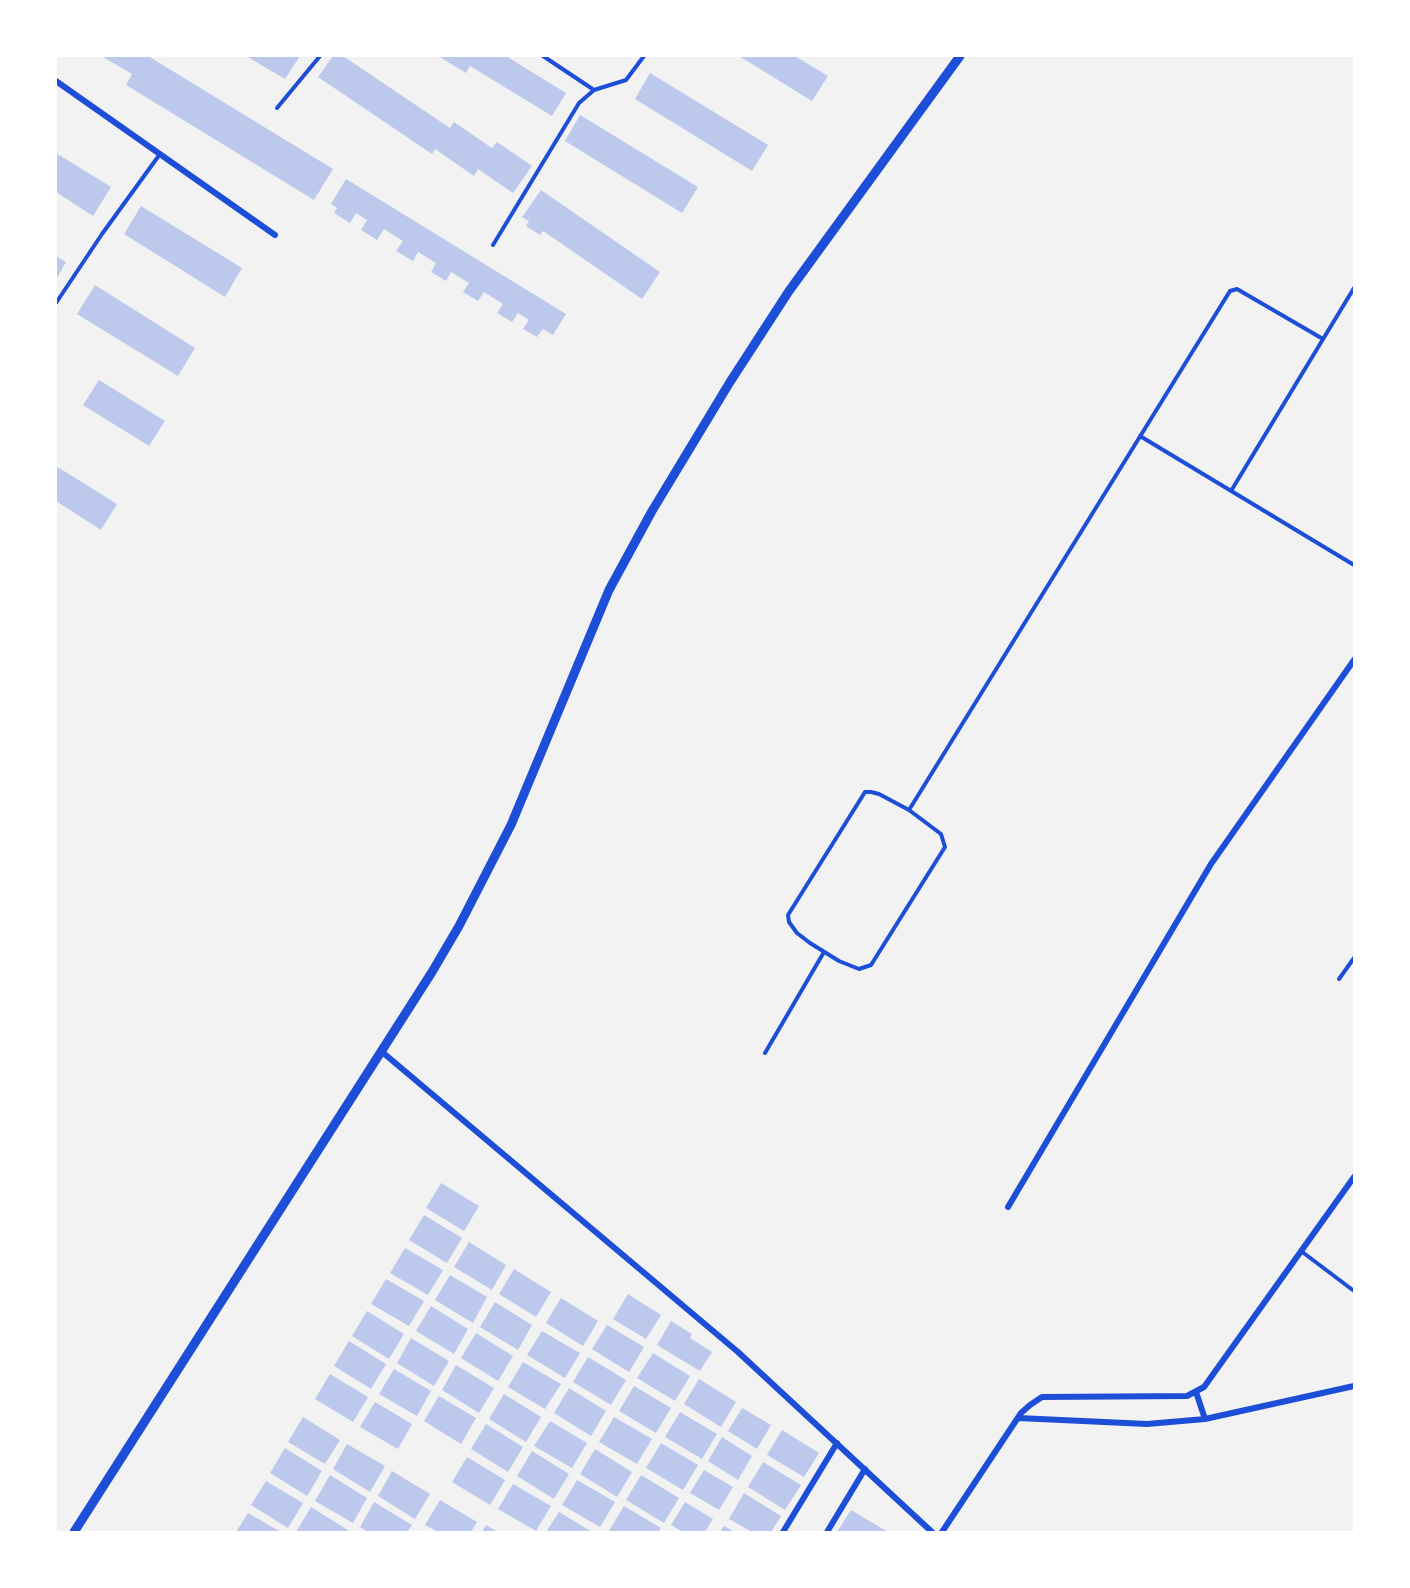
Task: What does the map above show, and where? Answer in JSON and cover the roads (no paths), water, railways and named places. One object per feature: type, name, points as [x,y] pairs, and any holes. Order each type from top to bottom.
[{"type":"street","points":[[74,1533],[432,972],[459,926],[511,825],[609,590],[652,511],[730,382],[789,291],[960,56]]},
{"type":"street","points":[[56,81],[275,235]]},
{"type":"street","points":[[1008,1207],[1211,864],[1354,660]]},
{"type":"street","points":[[381,1051],[738,1352],[932,1533]]},
{"type":"street","points":[[942,1533],[1018,1418],[1030,1405],[1042,1398],[1187,1396],[1204,1387],[1354,1178]]},
{"type":"street","points":[[1018,1418],[1147,1424],[1205,1419],[1354,1386]]},
{"type":"street","points":[[1196,1392],[1205,1419]]},
{"type":"street","points":[[783,1533],[837,1443]]},
{"type":"street","points":[[827,1533],[865,1469]]},
{"type":"lane","points":[[277,108],[320,56]]},
{"type":"lane","points":[[543,56],[594,90]]},
{"type":"lane","points":[[493,244],[579,103],[594,90],[626,80],[644,56]]},
{"type":"lane","points":[[56,303],[160,154]]},
{"type":"lane","points":[[1231,491],[1354,288]]},
{"type":"lane","points":[[909,810],[1230,291],[1237,289],[1323,339]]},
{"type":"lane","points":[[1140,436],[1354,565]]},
{"type":"lane","points":[[866,792],[879,794],[909,810],[941,834],[945,846],[871,965],[859,969],[839,961],[810,944],[797,933],[789,922],[788,915],[866,792]]},
{"type":"lane","points":[[765,1053],[824,952]]},
{"type":"lane","points":[[1339,979],[1354,958]]},
{"type":"lane","points":[[1301,1251],[1354,1290]]}]
